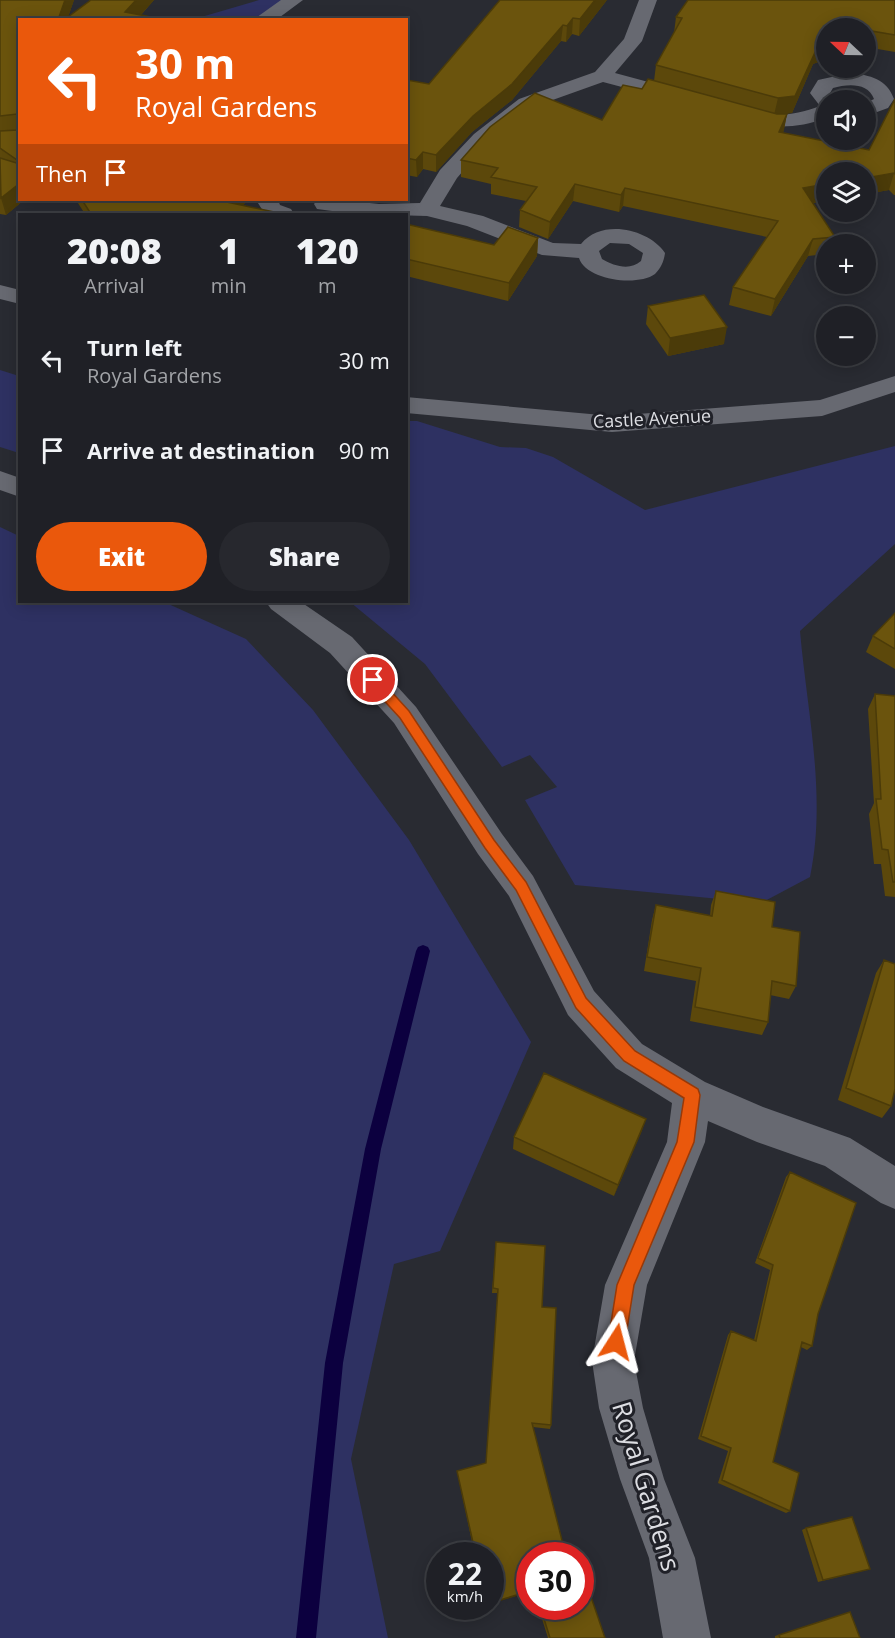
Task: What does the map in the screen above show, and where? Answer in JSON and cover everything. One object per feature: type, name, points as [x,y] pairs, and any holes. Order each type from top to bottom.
[{"type":"street","points":[[265,18],[294,0]]},
{"type":"street","points":[[427,209],[448,175],[481,138],[526,103],[602,76],[633,41],[648,0]]},
{"type":"street","points":[[602,76],[706,105]]},
{"type":"street","points":[[822,90],[825,84],[842,79],[863,81],[879,89],[884,99],[882,104],[876,106]]},
{"type":"street","points":[[727,111],[774,123],[805,120],[816,115]]},
{"type":"street","points":[[267,201],[271,210],[280,213]]},
{"type":"street","points":[[319,206],[379,211],[427,209],[475,221],[550,249],[588,251]]},
{"type":"street","points":[[0,292],[18,296]]},
{"type":"street","name":"Castle Avenue","points":[[408,405],[612,424],[822,408],[895,384]]},
{"type":"street","points":[[0,480],[18,487]]},
{"type":"street","points":[[282,603],[341,645],[405,715],[490,844],[521,886],[581,1003],[629,1056],[692,1095],[757,1125],[836,1152],[895,1189]]},
{"type":"street","name":"Royal Gardens","points":[[687,1638],[672,1558],[642,1479],[627,1429],[613,1361],[626,1285],[686,1142],[692,1095]]},
{"type":"shaded area","points":[[259,0],[286,0],[258,18],[198,18]]},
{"type":"shaded area","points":[[0,370],[18,376],[18,453],[0,447]]},
{"type":"shaded area","points":[[408,421],[417,421],[500,447],[526,448],[553,457],[645,510],[895,446],[895,544],[800,631],[816,785],[817,816],[810,877],[761,903],[575,885],[525,800],[557,787],[530,755],[502,767],[425,664],[351,603],[408,603]]},
{"type":"shaded area","points":[[0,527],[18,536],[18,603],[166,603],[246,639],[313,710],[409,840],[531,1042],[440,1251],[394,1264],[351,1459],[388,1638],[0,1638]]},
{"type":"building","points":[[0,0],[65,0],[59,18],[18,18],[18,161],[0,148],[0,131],[17,130],[17,114],[0,116]]},
{"type":"building","points":[[91,0],[136,0],[125,12],[156,18],[67,18]]},
{"type":"building","points":[[500,0],[595,0],[580,19],[573,18],[567,26],[563,25],[512,84],[473,116],[436,155],[423,152],[416,160],[408,158],[408,80],[429,84]]},
{"type":"building","points":[[688,0],[895,0],[895,35],[876,32],[876,18],[816,18],[816,50],[795,96],[778,98],[656,65],[682,18],[676,17]]},
{"type":"building","points":[[648,79],[777,114],[787,114],[779,132],[816,139],[816,150],[876,150],[876,136],[895,99],[895,174],[876,176],[876,162],[816,162],[816,186],[803,188],[816,208],[816,222],[825,222],[833,234],[816,234],[816,239],[813,239],[775,299],[733,287],[778,221],[625,188],[621,195],[575,184],[550,222],[520,210],[537,187],[491,177],[498,168],[461,160],[490,127],[535,93],[602,120],[623,85],[642,89]]},
{"type":"building","points":[[0,158],[18,163],[18,185],[1,198]]},
{"type":"building","points":[[83,201],[228,201],[274,212],[273,213],[90,213]]},
{"type":"building","points":[[408,224],[494,245],[508,227],[538,238],[509,283],[408,259]]},
{"type":"building","points":[[704,295],[727,327],[670,338],[648,306]]},
{"type":"building","points":[[895,613],[895,649],[873,636]]},
{"type":"building","points":[[875,694],[895,696],[895,882],[893,882],[888,850],[882,849],[876,799],[881,799]]},
{"type":"building","points":[[716,891],[775,902],[772,927],[800,932],[796,986],[772,981],[768,1022],[695,1007],[701,968],[647,957],[656,905],[712,916]]},
{"type":"building","points":[[884,960],[895,964],[895,1089],[891,1106],[846,1088]]},
{"type":"building","points":[[544,1073],[646,1119],[618,1185],[514,1137]]},
{"type":"building","points":[[790,1172],[856,1203],[818,1314],[812,1346],[802,1342],[773,1462],[799,1473],[790,1511],[722,1480],[731,1448],[701,1436],[731,1331],[756,1341],[773,1265],[758,1258]]},
{"type":"building","points":[[496,1242],[545,1246],[542,1307],[556,1308],[551,1425],[532,1423],[562,1542],[516,1542],[516,1595],[504,1599],[504,1542],[473,1542],[457,1471],[486,1463],[498,1289],[493,1288]]},
{"type":"building","points":[[852,1517],[870,1569],[823,1580],[806,1528]]},
{"type":"building","points":[[594,1606],[605,1638],[550,1638],[544,1620],[594,1620]]},
{"type":"building","points":[[850,1612],[860,1638],[780,1638],[779,1635]]},
{"type":"waterway","points":[[306,1638],[334,1363],[373,1149],[423,951]]},
{"type":"route","points":[[373,680],[405,715],[490,844],[521,886],[581,1003],[629,1056],[692,1095],[686,1142],[626,1285],[616,1342]]}]
